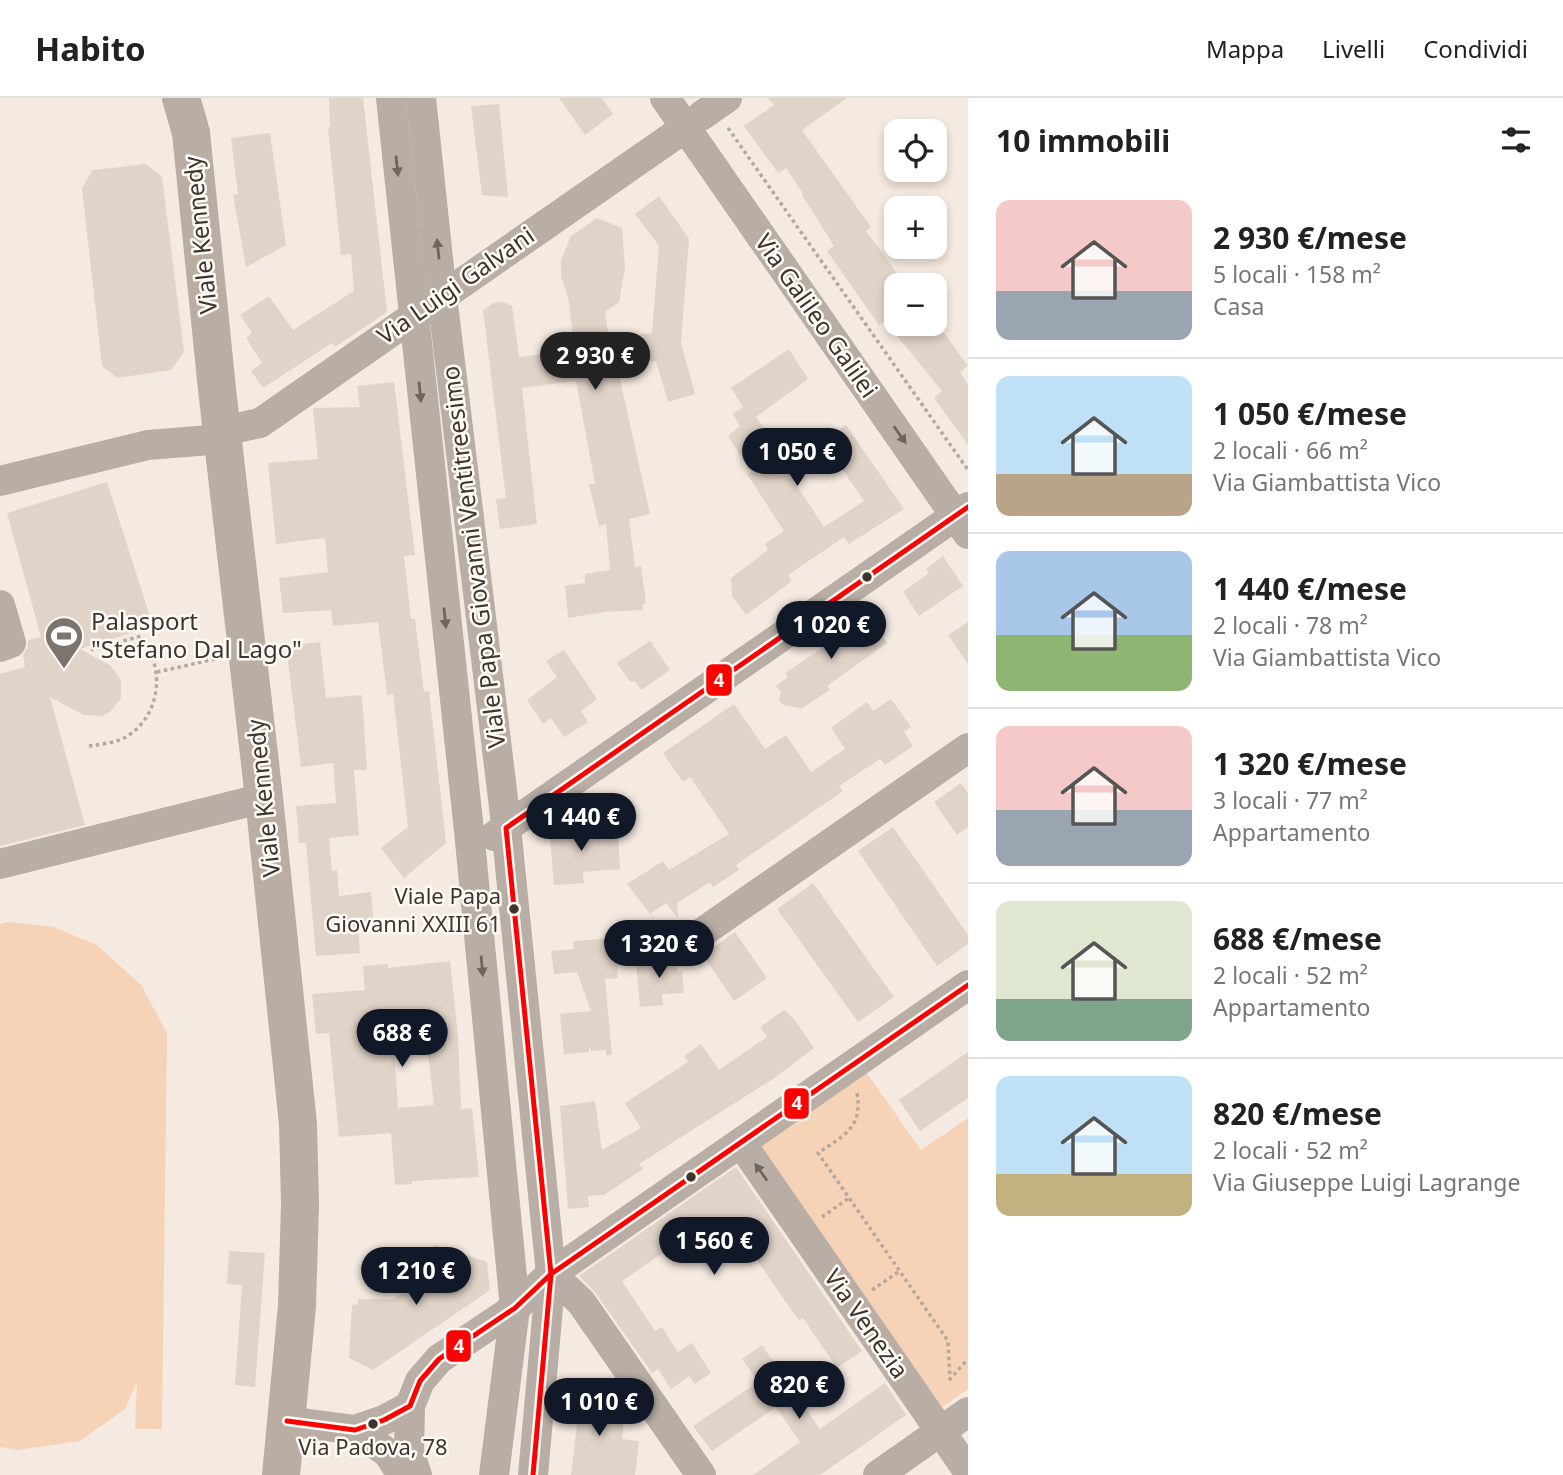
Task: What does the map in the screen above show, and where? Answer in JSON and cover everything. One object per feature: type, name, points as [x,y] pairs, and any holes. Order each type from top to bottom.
[{"type":"main road","name":"Viale Kennedy","points":[[188,106],[298,1124],[300,1204],[297,1306],[281,1475]]},
{"type":"street","name":"Viale Papa Giovanni Ventitreesimo","points":[[391,98],[470,852],[514,1308],[494,1475]]},
{"type":"street","name":"Viale Papa Giovanni Ventitreesimo","points":[[421,98],[506,828],[551,1274],[533,1475]]},
{"type":"street","name":"Via Galileo Galilei","points":[[664,98],[705,113],[965,513]]},
{"type":"street","name":"Via Luigi Galvani","points":[[0,481],[148,445],[222,435],[260,423],[705,113]]},
{"type":"street","points":[[470,852],[965,513]]},
{"type":"street","points":[[0,605],[11,643],[0,646]]},
{"type":"street","points":[[687,943],[968,748]]},
{"type":"street","points":[[0,864],[264,798]]},
{"type":"street","points":[[417,1475],[409,1451],[410,1406],[420,1381],[439,1359],[514,1308],[551,1274],[968,985]]},
{"type":"street","name":"Via Venezia","points":[[741,1143],[968,1471]]},
{"type":"street","points":[[551,1274],[581,1301],[701,1475]]},
{"type":"street","points":[[287,1421],[355,1430],[384,1420],[410,1406]]},
{"type":"street","points":[[878,1475],[968,1412]]},
{"type":"street","points":[[355,1430],[388,1453],[402,1475]]},
{"type":"path","points":[[705,113],[968,470]]},
{"type":"path","points":[[89,746],[116,741],[140,726],[150,710],[159,680],[141,636],[90,650]]},
{"type":"path","points":[[157,671],[227,657]]},
{"type":"path","points":[[856,1091],[859,1105],[857,1120],[848,1133],[818,1153],[948,1341],[950,1379],[968,1359]]},
{"type":"path","points":[[821,1218],[849,1198]]},
{"type":"path","points":[[872,1291],[900,1271]]},
{"type":"shaded area","points":[[8,922],[54,927],[97,945],[141,985],[167,1033],[162,1429],[135,1429],[137,1382],[125,1409],[80,1441],[18,1450],[0,1447],[0,924]]},
{"type":"shaded area","points":[[866,1072],[921,1150],[968,1118],[968,1389],[942,1407],[759,1147]]},
{"type":"building","points":[[329,98],[363,98],[387,312],[335,347],[332,343],[263,388],[251,371],[262,363],[246,338],[252,333],[240,315],[269,296],[293,330],[354,291],[351,254],[341,255],[328,127]]},
{"type":"building","points":[[559,98],[602,98],[613,114],[585,135]]},
{"type":"building","points":[[768,98],[847,98],[802,130],[871,227],[866,231],[896,272],[884,273],[884,322],[879,325],[827,251],[834,246],[786,168],[778,173],[744,126],[774,105]]},
{"type":"building","points":[[499,104],[508,197],[482,195],[471,106]]},
{"type":"building","points":[[270,133],[286,245],[246,267],[233,195],[238,194],[231,138]]},
{"type":"building","points":[[146,164],[162,177],[184,352],[171,370],[117,378],[102,366],[82,188],[93,170]]},
{"type":"building","points":[[659,196],[689,239],[681,343],[695,394],[668,402],[656,361],[617,366],[650,514],[629,519],[635,567],[641,566],[646,603],[643,604],[643,610],[568,618],[565,586],[585,583],[585,574],[610,570],[606,524],[599,526],[589,484],[595,484],[576,381],[522,388],[537,524],[500,529],[496,499],[506,498],[483,310],[494,303],[503,302],[512,306],[519,357],[575,350],[568,297],[561,276],[561,260],[571,236],[597,218],[622,228],[625,268],[619,302],[605,312],[609,338],[652,333],[659,246],[635,214]]},
{"type":"building","points":[[897,336],[946,336],[968,366],[960,372],[968,385],[968,445],[934,398],[942,391]]},
{"type":"building","points":[[789,349],[808,379],[756,417],[797,475],[792,478],[824,527],[864,501],[823,441],[846,425],[904,509],[849,544],[844,537],[788,575],[792,581],[746,615],[732,596],[731,578],[768,550],[765,544],[784,531],[747,474],[751,472],[728,436],[740,426],[733,414],[743,407],[731,388]]},
{"type":"building","points":[[394,382],[415,555],[404,556],[411,619],[415,619],[424,692],[429,691],[446,843],[404,878],[381,848],[408,827],[393,694],[387,695],[378,622],[333,626],[331,610],[283,613],[279,578],[328,572],[325,538],[276,544],[268,463],[318,459],[313,408],[360,407],[357,386]]},
{"type":"building","name":"Palasport \"Stefano Dal Lago\"","points":[[107,482],[153,626],[80,649],[111,666],[121,680],[121,698],[110,712],[102,716],[84,715],[50,697],[85,825],[0,846],[0,674],[25,667],[23,655],[28,647],[28,640],[41,637],[7,513]]},
{"type":"building","points":[[943,556],[963,586],[919,616],[903,592],[929,573],[926,569]]},
{"type":"building","points":[[864,609],[887,643],[827,686],[830,690],[802,708],[783,705],[779,699],[781,693],[776,686],[788,677],[785,673],[821,649],[816,642]]},
{"type":"building","points":[[968,622],[968,664],[948,635]]},
{"type":"building","points":[[650,641],[670,670],[641,690],[635,681],[630,682],[617,663]]},
{"type":"building","points":[[320,642],[326,698],[362,695],[367,770],[354,770],[359,835],[329,838],[332,871],[337,870],[339,896],[371,892],[374,925],[358,926],[360,953],[316,956],[306,843],[299,843],[296,806],[336,803],[333,763],[301,767],[286,646]]},
{"type":"building","points":[[564,650],[597,699],[581,711],[588,722],[564,737],[551,718],[543,724],[527,700],[557,677],[546,661]]},
{"type":"building","points":[[891,699],[911,727],[904,732],[913,746],[885,765],[880,759],[839,786],[843,791],[736,865],[739,870],[713,887],[710,882],[677,903],[678,918],[666,903],[650,914],[627,884],[663,861],[669,870],[729,834],[690,777],[683,782],[663,753],[734,704],[765,749],[786,735],[811,772],[845,749],[831,728],[867,702],[873,711]]},
{"type":"building","points":[[961,783],[968,793],[968,827],[957,835],[934,802]]},
{"type":"building","points":[[581,824],[582,836],[618,832],[620,869],[583,872],[584,883],[554,885],[549,826]]},
{"type":"building","points":[[893,827],[968,935],[968,944],[937,966],[858,851]]},
{"type":"building","points":[[813,883],[894,997],[858,1022],[777,909]]},
{"type":"building","points":[[735,932],[767,978],[734,1001],[703,955]]},
{"type":"building","points":[[615,938],[618,978],[605,979],[612,1054],[607,1056],[605,1050],[592,1051],[589,1047],[589,1052],[564,1054],[560,1014],[591,1011],[577,972],[554,974],[551,951],[574,949],[573,941]]},
{"type":"building","points":[[673,953],[676,956],[678,973],[682,970],[684,993],[662,994],[663,1005],[640,1007],[636,963],[657,962],[656,954]]},
{"type":"building","points":[[450,961],[458,1036],[461,1109],[472,1108],[479,1177],[412,1181],[412,1184],[395,1185],[391,1133],[339,1137],[329,1033],[316,1034],[312,994],[365,990],[363,966],[388,964],[388,968]],"holes":[[[427,1045],[434,1105],[398,1108],[394,1048]]]},
{"type":"building","points":[[784,1010],[794,1019],[814,1048],[776,1077],[639,1164],[643,1169],[604,1195],[588,1196],[589,1207],[568,1209],[560,1106],[595,1101],[602,1150],[641,1128],[625,1103],[688,1062],[684,1056],[701,1044],[719,1070],[767,1037],[760,1027]]},
{"type":"building","points":[[968,1052],[968,1098],[920,1131],[899,1100]]},
{"type":"building","points":[[736,1167],[862,1351],[837,1368],[803,1318],[799,1321],[728,1218],[678,1252],[673,1246],[622,1281],[655,1331],[662,1327],[678,1352],[692,1343],[711,1373],[695,1384],[689,1376],[671,1389],[658,1369],[652,1373],[595,1292],[579,1276]]},
{"type":"building","points":[[435,1245],[487,1262],[490,1290],[373,1370],[349,1358],[352,1305],[358,1304],[358,1299],[393,1299],[417,1283],[427,1249],[433,1250]]},
{"type":"building","points":[[229,1251],[265,1253],[255,1387],[235,1385],[242,1285],[227,1284]]},
{"type":"building","points":[[762,1345],[820,1429],[885,1383],[906,1415],[820,1475],[753,1475],[800,1442],[776,1407],[712,1451],[693,1426],[758,1382],[742,1359]]},
{"type":"building","points":[[564,1387],[603,1391],[600,1417],[624,1420],[622,1439],[639,1441],[635,1475],[571,1475],[579,1406],[563,1404]]},
{"type":"transit line","name":"4","points":[[533,1475],[551,1274],[506,828],[968,507]]},
{"type":"transit line","name":"4","points":[[287,1421],[355,1430],[384,1420],[410,1406],[420,1381],[439,1359],[515,1308],[551,1274],[968,985]]},
{"type":"place","name":"Palasport \"Stefano Dal Lago\"","points":[[64,670]]},
{"type":"place","name":"Viale Papa Giovanni XXIII 61","points":[[514,909]]},
{"type":"place","name":"Via Padova, 78","points":[[373,1424]]}]
